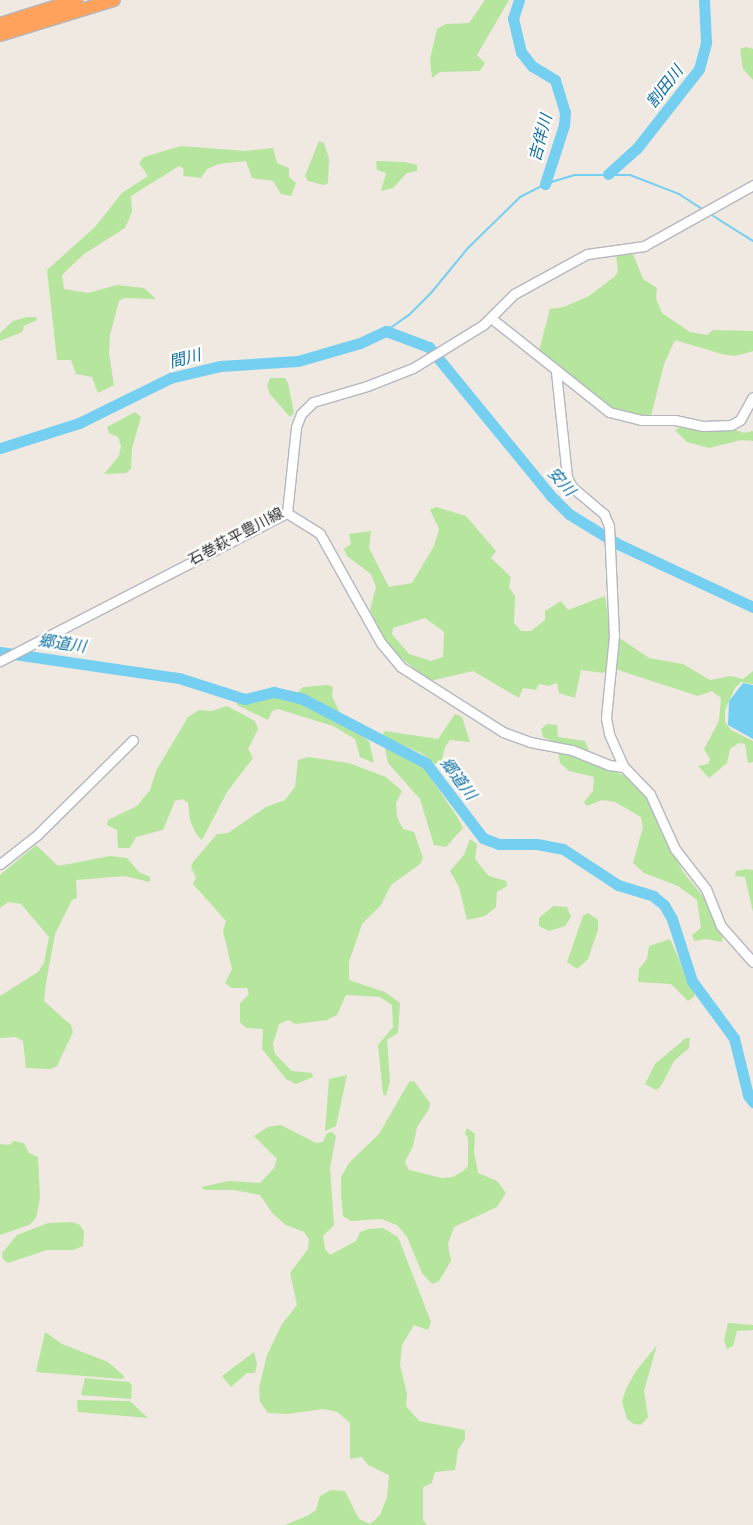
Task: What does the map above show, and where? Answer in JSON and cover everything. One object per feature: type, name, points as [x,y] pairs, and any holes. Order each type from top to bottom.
[{"type":"highway","points":[[2,32],[76,0]]},
{"type":"highway","points":[[2,32],[114,0]]},
{"type":"street","points":[[753,185],[644,246],[602,250],[587,254],[514,294],[491,318],[556,372],[589,394],[604,409],[642,420],[731,425],[740,420],[753,397]]},
{"type":"street","name":"石巻萩平豊川線","points":[[2,660],[287,514],[296,426],[306,408],[325,396],[367,386],[429,358],[491,318]]},
{"type":"street","points":[[556,372],[567,477],[572,487],[604,514],[609,529],[614,636],[606,718],[624,767],[650,794],[675,849],[712,899],[721,926],[753,962]]},
{"type":"street","points":[[287,514],[320,534],[381,643],[401,667],[510,735],[567,749],[609,765],[624,767]]},
{"type":"street","points":[[0,864],[38,835],[133,740]]},
{"type":"green space","points":[[485,0],[509,0],[477,55],[485,63],[480,71],[440,72],[432,78],[430,59],[437,29],[446,24],[469,23]]},
{"type":"green space","points":[[746,47],[753,49],[753,80],[743,69],[740,49]]},
{"type":"green space","points":[[319,141],[324,143],[329,159],[328,183],[324,185],[308,181],[305,176]]},
{"type":"green space","points":[[181,146],[245,151],[273,148],[277,163],[289,168],[289,177],[296,183],[291,196],[281,194],[273,181],[252,178],[246,161],[219,164],[207,169],[201,178],[183,176],[184,169],[179,166],[131,196],[132,212],[125,228],[84,254],[62,275],[64,289],[88,293],[117,285],[144,288],[156,299],[124,298],[119,301],[110,335],[109,353],[114,385],[98,393],[92,377],[76,374],[71,360],[57,360],[47,270],[95,227],[122,193],[148,176],[139,163],[144,157]]},
{"type":"green space","points":[[376,161],[405,162],[417,165],[417,171],[407,173],[393,188],[381,191],[386,173],[377,170]]},
{"type":"green space","points":[[616,254],[633,254],[643,279],[657,288],[656,299],[662,313],[690,332],[707,335],[713,330],[753,331],[753,351],[735,356],[675,340],[664,364],[651,416],[636,417],[609,409],[539,351],[550,309],[564,307],[589,296],[614,277],[618,272]]},
{"type":"green space","points":[[27,317],[36,317],[37,320],[24,326],[22,332],[0,341],[0,333],[13,321]]},
{"type":"green space","points":[[270,378],[285,378],[288,383],[294,413],[290,417],[270,394],[267,386]]},
{"type":"green space","points":[[135,412],[141,417],[132,448],[131,469],[126,473],[104,474],[119,456],[121,446],[118,437],[109,433],[107,427]]},
{"type":"green space","points":[[682,426],[714,432],[733,429],[744,433],[753,431],[753,441],[741,440],[709,448],[687,442],[675,430]]},
{"type":"green space","points":[[436,507],[466,516],[496,551],[491,558],[511,577],[509,587],[515,596],[514,623],[521,631],[531,631],[545,620],[545,611],[561,601],[568,610],[605,596],[611,637],[621,639],[649,658],[683,664],[710,680],[731,676],[743,679],[753,671],[753,684],[741,682],[735,688],[725,710],[725,722],[731,730],[753,741],[753,762],[748,763],[745,744],[739,743],[730,749],[727,763],[709,778],[698,766],[708,764],[710,759],[704,749],[719,721],[721,698],[712,691],[698,696],[612,668],[603,673],[581,670],[575,698],[559,693],[557,683],[549,686],[539,684],[536,690],[523,688],[519,698],[473,671],[430,681],[417,671],[393,651],[382,636],[370,610],[376,587],[371,574],[347,556],[344,549],[351,544],[349,534],[371,531],[369,548],[389,587],[412,583],[434,546],[439,529],[430,510]],"holes":[[[425,618],[444,632],[443,657],[431,661],[409,654],[392,634],[393,628]]]},
{"type":"green space","points":[[328,685],[333,687],[332,696],[340,713],[337,720],[369,741],[374,763],[360,757],[355,739],[333,726],[278,709],[272,711],[268,720],[237,705],[237,702],[247,703],[277,695],[293,698],[303,687]]},
{"type":"green space","points":[[227,706],[255,721],[258,729],[248,749],[253,758],[227,792],[202,840],[196,834],[190,820],[188,803],[183,799],[175,801],[163,830],[136,837],[130,848],[118,848],[117,830],[107,825],[108,820],[137,806],[150,790],[156,771],[188,717],[199,710],[212,711]]},
{"type":"green space","points":[[455,714],[462,717],[470,742],[450,740],[445,747],[440,768],[421,753],[382,736],[385,731],[438,739]]},
{"type":"green space","points":[[547,724],[557,725],[558,737],[585,741],[589,751],[588,761],[626,776],[647,796],[660,830],[684,873],[709,904],[723,936],[722,942],[706,939],[694,941],[692,935],[701,928],[697,900],[678,886],[644,873],[633,863],[643,827],[641,817],[615,802],[602,800],[587,806],[584,802],[593,791],[594,777],[569,771],[560,763],[557,743],[543,737],[541,729]]},
{"type":"green space","points":[[387,748],[422,765],[458,818],[463,828],[446,847],[434,845],[420,799],[388,763],[385,749]]},
{"type":"green space","points":[[308,757],[349,763],[386,777],[402,791],[396,803],[397,817],[403,829],[414,832],[423,858],[420,864],[391,885],[381,905],[362,924],[349,962],[349,980],[385,992],[400,1003],[398,1033],[387,1040],[390,1081],[386,1096],[383,1094],[378,1045],[393,1027],[392,1005],[380,997],[346,995],[337,1015],[327,1020],[296,1024],[288,1020],[279,1024],[273,1044],[275,1054],[292,1071],[312,1073],[313,1077],[296,1084],[286,1079],[262,1049],[263,1029],[246,1028],[240,1022],[240,1003],[249,994],[247,988],[232,988],[225,983],[232,969],[223,931],[226,921],[193,884],[196,877],[191,867],[193,862],[217,834],[228,833],[266,807],[285,800],[295,787],[298,760]]},
{"type":"green space","points":[[470,839],[477,844],[475,859],[482,868],[489,876],[506,881],[507,886],[497,892],[496,907],[485,916],[467,920],[459,887],[450,871],[464,855]]},
{"type":"green space","points":[[36,845],[58,866],[110,856],[127,858],[139,872],[150,877],[150,882],[124,876],[76,880],[77,898],[72,900],[55,934],[44,1001],[71,1025],[73,1032],[57,1066],[51,1069],[26,1068],[23,1041],[16,1037],[0,1038],[0,996],[38,972],[44,963],[49,937],[21,904],[8,902],[0,908],[0,875]]},
{"type":"green space","points":[[753,870],[753,912],[745,877],[735,876],[736,871]]},
{"type":"green space","points":[[553,906],[567,907],[571,917],[565,926],[549,931],[539,926],[539,918]]},
{"type":"green space","points":[[588,913],[598,920],[598,930],[588,959],[577,969],[567,962],[583,916]]},
{"type":"green space","points":[[670,939],[695,996],[688,1001],[671,984],[638,982],[639,969],[647,959],[649,946]]},
{"type":"green space","points":[[686,1038],[690,1038],[689,1048],[674,1061],[661,1086],[656,1090],[645,1084],[655,1064]]},
{"type":"green space","points":[[347,1075],[336,1126],[325,1131],[329,1079]]},
{"type":"green space","points":[[414,1081],[430,1103],[429,1109],[417,1127],[413,1146],[405,1162],[409,1170],[442,1178],[453,1177],[463,1171],[468,1166],[468,1138],[465,1134],[467,1128],[475,1134],[474,1152],[478,1173],[497,1181],[506,1193],[497,1207],[454,1227],[448,1244],[451,1261],[439,1281],[432,1284],[422,1273],[407,1237],[397,1225],[381,1219],[351,1221],[343,1216],[341,1195],[341,1177],[349,1163],[379,1134],[409,1082]]},
{"type":"green space","points":[[281,1125],[316,1143],[323,1142],[327,1133],[332,1132],[336,1136],[330,1168],[334,1225],[323,1236],[325,1249],[330,1255],[356,1241],[360,1232],[368,1229],[383,1228],[398,1237],[431,1322],[428,1330],[414,1325],[402,1345],[400,1365],[407,1394],[406,1406],[419,1421],[465,1430],[465,1439],[458,1450],[455,1470],[435,1472],[432,1483],[423,1487],[423,1520],[427,1525],[285,1525],[316,1510],[320,1496],[331,1490],[345,1491],[359,1519],[370,1524],[380,1515],[387,1497],[389,1475],[368,1465],[362,1457],[350,1459],[350,1423],[337,1412],[324,1409],[288,1414],[268,1413],[260,1402],[259,1388],[267,1355],[282,1324],[297,1305],[290,1273],[308,1249],[309,1239],[304,1232],[286,1225],[273,1214],[260,1195],[234,1190],[205,1190],[201,1187],[229,1181],[260,1183],[274,1168],[277,1159],[254,1136],[268,1127]]},
{"type":"green space","points":[[14,1141],[24,1143],[29,1153],[38,1157],[40,1198],[36,1218],[29,1225],[0,1235],[0,1144],[9,1145]]},
{"type":"green space","points":[[72,1222],[80,1225],[84,1232],[83,1246],[73,1250],[47,1250],[8,1263],[3,1259],[2,1253],[17,1235],[48,1223]]},
{"type":"green space","points":[[728,1323],[753,1325],[753,1330],[737,1331],[733,1346],[727,1349],[724,1340]]},
{"type":"green space","points":[[45,1332],[62,1344],[108,1362],[125,1377],[122,1379],[36,1372]]},
{"type":"green space","points":[[657,1345],[644,1391],[648,1417],[641,1425],[634,1424],[627,1419],[622,1402],[626,1389],[636,1371]]},
{"type":"green space","points":[[254,1352],[257,1364],[255,1373],[247,1373],[231,1387],[222,1376]]},
{"type":"green space","points":[[85,1378],[129,1382],[132,1386],[131,1399],[81,1395]]},
{"type":"green space","points":[[77,1400],[130,1401],[148,1418],[78,1412]]},
{"type":"water","points":[[743,683],[753,685],[753,739],[728,725],[729,701]]},
{"type":"waterway","name":"吉佯川","points":[[519,0],[513,18],[521,52],[532,66],[555,80],[565,112],[564,125],[545,184]]},
{"type":"waterway","name":"割田川","points":[[608,174],[637,148],[699,69],[706,42],[704,0]]},
{"type":"waterway","points":[[386,331],[409,315],[431,293],[468,248],[520,197],[545,184],[574,175],[630,175],[679,194],[704,210]]},
{"type":"waterway","points":[[710,214],[753,241]]},
{"type":"waterway","name":"安川","points":[[0,448],[79,423],[170,378],[220,366],[298,361],[360,343],[386,331],[429,347],[550,495],[569,514],[618,544],[753,607]]},
{"type":"waterway","name":"郷道川","points":[[0,652],[179,678],[245,699],[274,692],[301,698],[426,763],[483,838],[499,844],[537,844],[563,849],[618,885],[653,896],[664,905],[672,919],[692,981],[734,1038],[748,1095],[753,1102]]},
{"type":"water label","name":"間川","points":[[185,359]]}]
